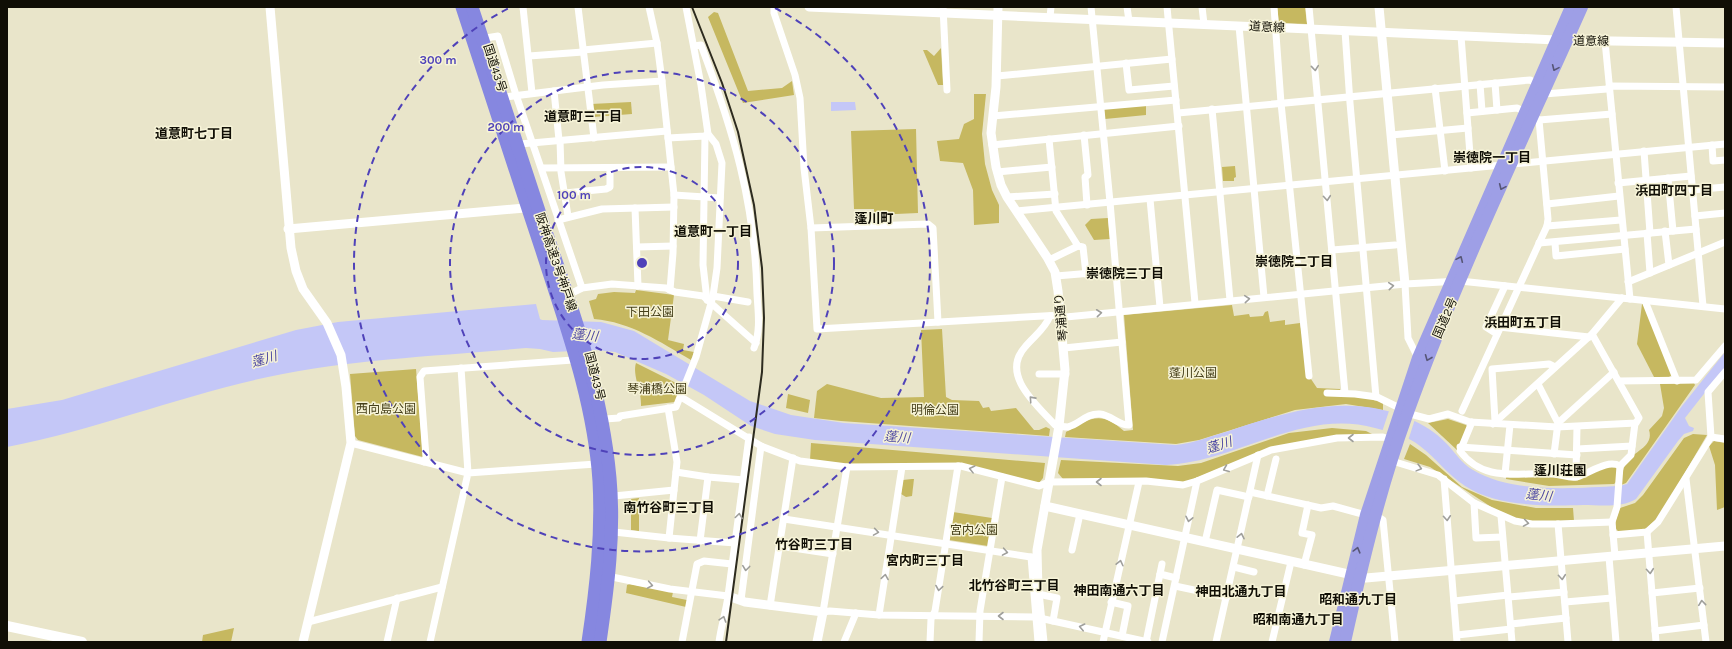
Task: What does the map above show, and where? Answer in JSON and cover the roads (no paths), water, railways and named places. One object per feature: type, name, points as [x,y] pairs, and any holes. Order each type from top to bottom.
[{"type":"highway","name":"国道43号","points":[[459,7],[572,357],[584,399],[596,464],[598,541],[594,599],[588,642]]},
{"type":"highway","name":"阪神高速3号神戸線","points":[[462,7],[554,290],[585,392],[599,480],[600,521],[599,558],[588,642]]},
{"type":"highway","name":"阪神高速3号神戸線","points":[[472,7],[581,335],[603,421],[610,479],[612,532],[609,574],[600,642]]},
{"type":"highway","name":"国道43号","points":[[475,7],[510,96],[520,144],[591,357],[605,419],[614,496],[612,577],[605,642]]},
{"type":"highway","name":"国道2号","points":[[1403,412],[1418,358],[1455,281],[1506,165],[1533,116],[1541,89],[1562,40],[1571,7]]},
{"type":"highway","name":"国道2号","points":[[1562,40],[1582,7]]},
{"type":"highway","name":"国道2号","points":[[1335,642],[1393,439],[1455,281]]},
{"type":"highway","name":"国道2号","points":[[1371,515],[1392,461],[1393,439]]},
{"type":"highway","name":"国道2号","points":[[1345,642],[1355,576]]},
{"type":"main road","points":[[7,626],[79,642]]},
{"type":"street","points":[[270,7],[288,229],[296,272],[303,289],[327,323],[337,343],[344,367],[351,443],[303,642]]},
{"type":"street","points":[[523,7],[532,93]]},
{"type":"street","points":[[578,7],[594,138]]},
{"type":"street","points":[[649,7],[657,43],[674,195],[674,246],[670,290]]},
{"type":"street","points":[[605,419],[661,411],[662,409],[676,407],[694,365],[702,341],[709,302],[703,265],[706,135],[694,46],[686,7]]},
{"type":"street","points":[[774,7],[774,13],[796,75],[800,98],[804,168],[811,228],[817,329],[1061,315],[1066,317],[1195,303],[1405,284],[1455,281],[1725,309]]},
{"type":"street","name":"道意線","points":[[809,7],[998,11],[1050,17],[1381,33],[1562,40],[1725,43]]},
{"type":"street","points":[[1050,17],[1052,7]]},
{"type":"street","points":[[1050,316],[1042,330],[1021,351],[1017,366],[1017,376],[1027,394],[1058,429],[1068,427],[1086,416],[1100,414],[1115,418],[1123,425],[1129,425],[1120,311],[1091,7]]},
{"type":"street","points":[[1127,7],[1129,21]]},
{"type":"street","points":[[1167,7],[1195,303]]},
{"type":"street","points":[[1202,7],[1204,24]]},
{"type":"street","points":[[1274,7],[1281,103],[1309,376]]},
{"type":"street","points":[[1309,7],[1345,393]]},
{"type":"street","points":[[1379,7],[1405,284],[1408,338],[1418,358]]},
{"type":"street","points":[[1676,7],[1703,306]]},
{"type":"street","points":[[943,10],[947,90]]},
{"type":"street","name":"琴浦通り","points":[[998,11],[997,76],[992,145],[997,172],[1007,197],[1049,260],[1056,276],[1066,374],[1045,506],[1034,558],[1038,594],[1037,617],[1043,642]]},
{"type":"street","points":[[1239,26],[1245,106],[1264,297]]},
{"type":"street","points":[[1345,31],[1376,397]]},
{"type":"street","points":[[1461,36],[1471,168]]},
{"type":"street","points":[[1494,422],[1538,384],[1590,335],[1626,298],[1628,282],[1621,220],[1610,86],[1604,41]]},
{"type":"street","points":[[529,56],[563,54],[657,43]]},
{"type":"street","points":[[570,294],[582,288],[612,284],[666,288],[675,292],[703,296],[755,345],[758,336],[756,264],[752,219],[744,178],[724,106],[701,46],[694,46]]},
{"type":"street","points":[[563,54],[564,62]]},
{"type":"street","points":[[997,76],[1172,59]]},
{"type":"street","points":[[1126,63],[1129,90],[1174,86]]},
{"type":"street","points":[[1178,113],[1530,80],[1541,89],[1607,89],[1610,86],[1725,87]]},
{"type":"street","points":[[582,288],[533,142],[510,96],[587,87],[662,81]]},
{"type":"street","points":[[1495,83],[1497,110]]},
{"type":"street","points":[[1480,84],[1482,111]]},
{"type":"street","points":[[1435,88],[1445,171]]},
{"type":"street","points":[[554,91],[568,216]]},
{"type":"street","points":[[993,116],[1176,100]]},
{"type":"street","points":[[1467,113],[1517,108],[1533,116],[1612,114]]},
{"type":"street","points":[[1212,109],[1230,300]]},
{"type":"street","points":[[1462,411],[1547,226],[1547,204],[1543,162],[1533,116]]},
{"type":"street","points":[[992,145],[1179,126]]},
{"type":"street","points":[[1391,136],[1468,128]]},
{"type":"street","points":[[520,144],[594,138],[706,135],[716,144],[722,163],[717,268],[713,296],[709,302]]},
{"type":"street","points":[[1084,135],[1088,175],[1085,178],[1087,204]]},
{"type":"street","points":[[1049,139],[1056,211],[1078,246],[1083,247],[1086,274]]},
{"type":"street","points":[[1016,211],[1725,144]]},
{"type":"street","points":[[1712,145],[1713,161],[1725,160]]},
{"type":"street","points":[[1644,151],[1650,273]]},
{"type":"street","points":[[542,168],[671,167]]},
{"type":"street","points":[[565,194],[606,189],[610,187],[610,168]]},
{"type":"street","points":[[997,172],[1052,168]]},
{"type":"street","points":[[1618,183],[1691,176]]},
{"type":"street","points":[[1668,178],[1669,265]]},
{"type":"street","points":[[1692,190],[1725,187]]},
{"type":"street","points":[[1007,197],[1055,194]]},
{"type":"street","points":[[674,195],[720,198]]},
{"type":"street","points":[[1547,204],[1619,196]]},
{"type":"street","points":[[1150,199],[1160,307]]},
{"type":"street","points":[[558,220],[568,216],[602,209],[674,207]]},
{"type":"street","points":[[288,229],[524,208]]},
{"type":"street","points":[[635,208],[638,286]]},
{"type":"street","points":[[1695,216],[1725,213]]},
{"type":"street","points":[[1547,226],[1621,220]]},
{"type":"street","points":[[811,228],[928,224],[933,228],[938,322]]},
{"type":"street","points":[[1539,243],[1555,243],[1623,235],[1696,229]]},
{"type":"street","points":[[1628,282],[1725,242]]},
{"type":"street","points":[[1555,243],[1556,256],[1625,249]]},
{"type":"street","points":[[1332,250],[1395,245]]},
{"type":"street","points":[[637,247],[674,246]]},
{"type":"street","points":[[1049,260],[1078,246]]},
{"type":"street","points":[[1056,276],[1116,271]]},
{"type":"street","points":[[1505,286],[1486,327],[1498,330],[1590,335]]},
{"type":"street","points":[[713,296],[748,302]]},
{"type":"street","points":[[1645,300],[1677,381]]},
{"type":"street","points":[[1590,335],[1614,372],[1639,418],[1635,423],[1631,455],[1620,466],[1617,507],[1612,522],[1612,598],[1616,642]]},
{"type":"street","points":[[1064,348],[1122,342]]},
{"type":"street","points":[[1619,381],[1696,380],[1725,346]]},
{"type":"street","points":[[424,462],[426,458],[420,377],[424,371],[572,357]]},
{"type":"street","points":[[1494,422],[1492,370],[1549,364],[1555,367]]},
{"type":"street","points":[[430,642],[468,473],[460,368]]},
{"type":"street","points":[[1557,425],[1614,372]]},
{"type":"street","points":[[1613,534],[1647,532],[1658,522],[1711,437],[1708,392],[1725,372]]},
{"type":"street","points":[[1038,374],[1066,374]]},
{"type":"street","points":[[1538,384],[1545,395],[1557,425],[1554,454]]},
{"type":"street","points":[[1327,393],[1345,393],[1376,397],[1403,412],[1429,419],[1448,414],[1472,422],[1494,422],[1510,425],[1557,425],[1577,427],[1635,423]]},
{"type":"street","points":[[681,397],[761,446],[793,458],[819,464],[847,467],[958,466],[1039,486],[1049,482],[1139,482],[1176,485],[1197,481],[1271,450],[1336,438],[1383,437],[1393,439]]},
{"type":"street","points":[[668,408],[677,462],[669,538]]},
{"type":"street","points":[[1472,422],[1460,447],[1460,451],[1467,460],[1478,468],[1487,472],[1505,474],[1554,474],[1572,477],[1612,463],[1620,466]]},
{"type":"street","points":[[1505,474],[1510,425]]},
{"type":"street","points":[[1576,473],[1577,427]]},
{"type":"street","points":[[1711,437],[1725,439]]},
{"type":"street","points":[[719,642],[728,596],[749,438]]},
{"type":"street","points":[[351,443],[468,473],[596,464]]},
{"type":"street","points":[[741,600],[761,446]]},
{"type":"street","points":[[1460,447],[1554,454],[1632,446]]},
{"type":"street","points":[[1216,642],[1238,550],[1258,455]]},
{"type":"street","points":[[770,606],[793,458]]},
{"type":"street","points":[[1267,496],[1276,459]]},
{"type":"street","points":[[1392,461],[1429,471],[1444,479],[1474,503],[1502,516],[1532,524],[1612,522]]},
{"type":"street","points":[[930,642],[932,616],[935,611],[958,466]]},
{"type":"street","points":[[817,642],[834,554],[847,467]]},
{"type":"street","points":[[879,615],[902,467]]},
{"type":"street","points":[[676,472],[708,477],[744,480]]},
{"type":"street","points":[[700,541],[708,477]]},
{"type":"street","points":[[979,642],[980,616],[1002,477]]},
{"type":"street","points":[[1444,479],[1450,571],[1457,638],[1511,626],[1566,618]]},
{"type":"street","points":[[1686,479],[1696,549],[1706,642]]},
{"type":"street","points":[[1162,642],[1197,481]]},
{"type":"street","points":[[1103,642],[1139,482]]},
{"type":"street","points":[[614,496],[674,490]]},
{"type":"street","points":[[1205,542],[1217,490],[1267,496],[1321,508],[1333,506],[1371,515],[1383,520],[1395,642]]},
{"type":"street","points":[[1474,503],[1476,538],[1502,537]]},
{"type":"street","points":[[1304,565],[1312,535],[1302,533],[1308,505]]},
{"type":"street","points":[[1045,506],[1366,578],[1725,546]]},
{"type":"street","points":[[1072,550],[1080,514]]},
{"type":"street","points":[[1502,516],[1502,537],[1512,642]]},
{"type":"street","points":[[784,518],[1034,558],[1038,642]]},
{"type":"street","points":[[1558,524],[1568,642]]},
{"type":"street","points":[[614,532],[735,543]]},
{"type":"street","points":[[1647,532],[1656,642]]},
{"type":"street","points":[[780,546],[834,554]]},
{"type":"street","points":[[682,642],[697,564],[700,561],[732,564]]},
{"type":"street","points":[[1272,642],[1291,562]]},
{"type":"street","points":[[612,577],[692,592],[728,596],[770,606],[823,612],[879,615],[1037,617],[1147,642],[1162,564]]},
{"type":"street","points":[[1234,567],[1254,572]]},
{"type":"street","points":[[1160,574],[1176,578]]},
{"type":"street","points":[[1175,586],[1227,597]]},
{"type":"street","points":[[308,622],[442,587]]},
{"type":"street","points":[[1652,593],[1700,588]]},
{"type":"street","points":[[1454,601],[1564,592]]},
{"type":"street","points":[[1038,594],[1058,598],[1053,621]]},
{"type":"street","points":[[387,642],[397,598]]},
{"type":"street","points":[[1564,602],[1612,598]]},
{"type":"street","points":[[1112,602],[1128,606],[1122,636]]},
{"type":"street","points":[[844,642],[856,613]]},
{"type":"street","points":[[1655,631],[1704,625]]},
{"type":"water","points":[[831,102],[855,102],[856,110],[831,111]]},
{"type":"water","name":"蓬川","points":[[536,304],[540,319],[542,320],[601,322],[634,331],[750,401],[791,415],[844,423],[1176,445],[1196,441],[1297,411],[1332,406],[1367,407],[1388,411],[1420,423],[1438,436],[1469,467],[1489,478],[1506,483],[1544,488],[1583,488],[1619,486],[1627,484],[1682,406],[1725,352],[1725,367],[1685,418],[1689,426],[1694,428],[1693,431],[1684,434],[1678,441],[1636,499],[1618,505],[1538,505],[1507,502],[1492,498],[1478,493],[1459,482],[1426,451],[1410,440],[1375,428],[1348,424],[1321,425],[1295,430],[1218,455],[1192,462],[1166,465],[815,440],[775,434],[751,426],[704,395],[666,374],[615,352],[596,350],[553,352],[526,348],[364,362],[300,371],[235,385],[72,432],[7,447],[7,409],[62,400],[296,330],[338,322]]},
{"type":"railway","points":[[692,7],[722,83],[738,132],[754,205],[762,268],[764,318],[762,372],[726,642]]},
{"type":"district","name":"道意町三丁目","points":[[583,116]]},
{"type":"district","name":"道意町七丁目","points":[[194,133]]},
{"type":"district","name":"崇徳院一丁目","points":[[1492,157]]},
{"type":"district","name":"浜田町四丁目","points":[[1674,190]]},
{"type":"district","name":"蓬川町","points":[[874,218]]},
{"type":"district","name":"道意町一丁目","points":[[713,231]]},
{"type":"district","name":"崇徳院二丁目","points":[[1294,261]]},
{"type":"district","name":"崇徳院三丁目","points":[[1125,273]]},
{"type":"district","name":"浜田町五丁目","points":[[1523,322]]},
{"type":"district","name":"蓬川荘園","points":[[1560,470]]},
{"type":"district","name":"南竹谷町三丁目","points":[[669,507]]},
{"type":"district","name":"竹谷町三丁目","points":[[814,544]]},
{"type":"district","name":"宮内町三丁目","points":[[925,560]]},
{"type":"district","name":"北竹谷町三丁目","points":[[1014,585]]},
{"type":"district","name":"神田南通六丁目","points":[[1119,590]]},
{"type":"district","name":"神田北通九丁目","points":[[1241,591]]},
{"type":"district","name":"昭和通九丁目","points":[[1358,599]]},
{"type":"district","name":"昭和南通九丁目","points":[[1298,619]]},
{"type":"park label","name":"下田公園","points":[[650,312]]},
{"type":"park label","name":"蓬川公園","points":[[1193,373]]},
{"type":"park label","name":"琴浦橋公園","points":[[657,389]]},
{"type":"park label","name":"西向島公園","points":[[386,409]]},
{"type":"park label","name":"明倫公園","points":[[935,410]]},
{"type":"park label","name":"宮内公園","points":[[974,530]]}]
